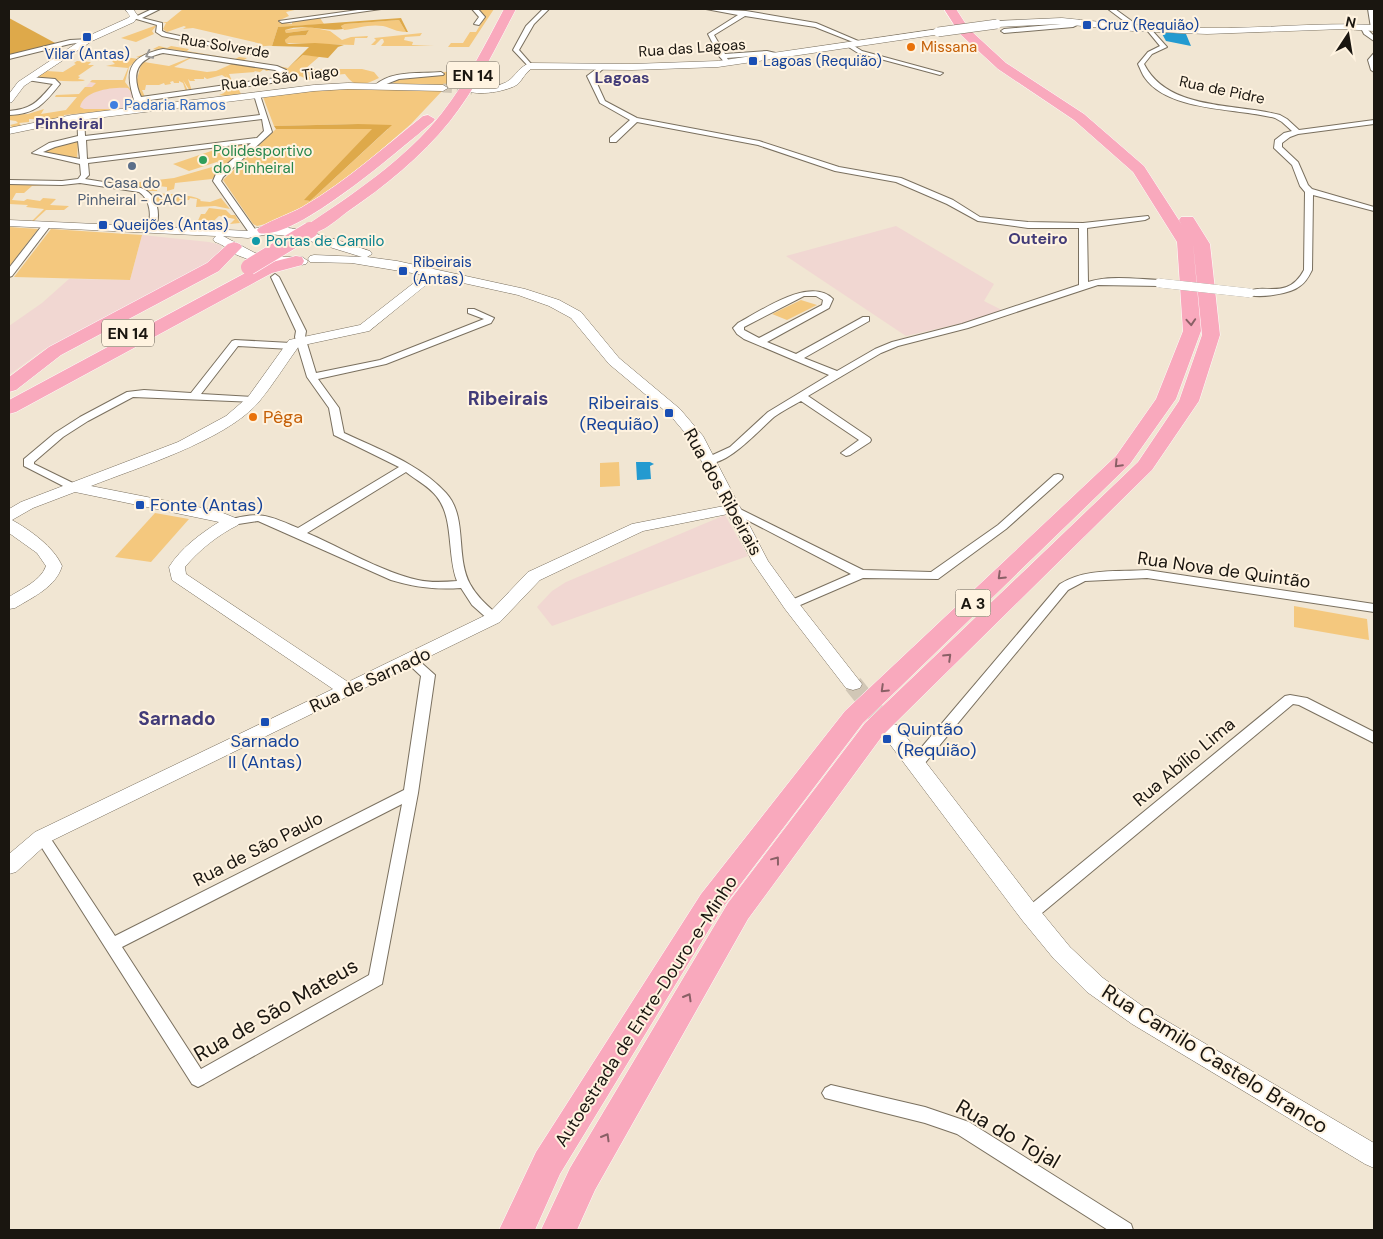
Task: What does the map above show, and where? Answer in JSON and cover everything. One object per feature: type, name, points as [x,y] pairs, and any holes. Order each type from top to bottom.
[{"type":"highway","name":"EN 14","points":[[304,229],[375,174],[406,147],[449,91],[500,9]]},
{"type":"highway","name":"EN 14","points":[[9,388],[239,256],[304,229],[352,202],[387,175],[417,148],[446,117],[481,62],[510,9]]},
{"type":"highway","name":"Autoestrada de Entre-Douro-e-Minho","points":[[517,1230],[548,1163],[711,902],[854,717],[1123,460],[1166,399],[1192,331],[1185,242],[1139,169],[1079,117],[1002,66],[964,31],[950,9]]},
{"type":"highway","name":"Autoestrada de Entre-Douro-e-Minho","points":[[559,1230],[582,1179],[738,911],[874,729],[1145,466],[1189,401],[1210,335],[1202,244],[1155,169],[1093,115],[1013,64],[978,30],[950,20]]},
{"type":"highway","points":[[328,241],[338,224],[392,184],[427,152],[442,131],[446,117]]},
{"type":"highway","points":[[255,232],[290,222],[336,191],[428,119]]},
{"type":"highway","name":"EN 14","points":[[9,406],[239,256]]},
{"type":"highway","points":[[9,406],[266,269],[305,260]]},
{"type":"main road","points":[[9,100],[17,88],[88,40],[135,18],[129,9]]},
{"type":"main road","name":"Rua das Lagoas","points":[[528,67],[601,68],[781,55],[860,43],[950,20],[1001,27],[1043,20],[1133,28],[1207,31],[1374,28]]},
{"type":"main road","points":[[472,90],[496,88],[511,84],[528,67]]},
{"type":"main road","name":"Rua de São Tiago","points":[[9,131],[140,104],[257,95],[335,86],[443,88]]},
{"type":"main road","points":[[9,223],[314,236],[397,265],[432,274]]},
{"type":"main road","points":[[180,230],[221,239],[239,256]]},
{"type":"main road","points":[[239,256],[236,240],[255,232]]},
{"type":"main road","points":[[305,260],[330,250],[331,246],[328,241]]},
{"type":"main road","points":[[239,256],[237,251],[247,254],[305,260],[352,259],[397,265]]},
{"type":"main road","points":[[9,516],[26,505],[183,445],[231,419],[253,400],[296,343],[364,328],[432,274]]},
{"type":"main road","name":"Rua dos Ribeirais","points":[[432,274],[521,292],[554,303],[576,315],[614,361],[684,421],[698,439],[760,561],[791,605],[854,684]]},
{"type":"main road","points":[[73,487],[218,516],[232,522]]},
{"type":"main road","name":"Rua de Sarnado","points":[[9,866],[42,837],[411,661],[494,618],[534,576],[638,527],[732,508]]},
{"type":"main road","points":[[232,522],[184,557],[177,566],[178,576],[347,690]]},
{"type":"main road","points":[[9,524],[47,552],[55,563],[56,568],[52,576],[9,604]]},
{"type":"main road","points":[[890,730],[915,765]]},
{"type":"main road","name":"Rua Camilo Castelo Branco","points":[[915,765],[1030,914],[1076,968],[1112,999],[1374,1156]]},
{"type":"street","points":[[135,18],[157,9]]},
{"type":"street","points":[[287,20],[378,9]]},
{"type":"street","points":[[475,9],[482,18],[477,24]]},
{"type":"street","points":[[528,67],[516,50],[537,15],[546,9]]},
{"type":"street","points":[[709,9],[746,13],[816,25],[860,43]]},
{"type":"street","points":[[1111,9],[1131,23],[1133,28]]},
{"type":"street","points":[[1371,9],[1374,28]]},
{"type":"street","points":[[724,59],[710,34],[746,13]]},
{"type":"street","points":[[135,18],[160,24],[159,32],[164,35],[259,51],[246,57]]},
{"type":"street","points":[[1362,27],[1374,39]]},
{"type":"street","name":"Rua de Pidre","points":[[1149,29],[1164,46],[1150,53],[1141,64],[1151,82],[1171,95],[1187,100],[1284,119],[1297,132]]},
{"type":"street","points":[[9,57],[58,44],[88,40]]},
{"type":"street","points":[[849,45],[860,52],[940,73]]},
{"type":"street","name":"Rua Solverde","points":[[160,51],[277,68],[284,71],[287,76],[278,80],[140,104],[132,82],[134,72],[139,60],[160,51]]},
{"type":"street","points":[[1374,55],[1372,60],[1374,70]]},
{"type":"street","points":[[584,67],[602,102],[635,120],[759,143],[838,168],[898,180],[950,202],[978,218],[1028,225],[1083,226],[1145,218]]},
{"type":"street","points":[[590,76],[601,68]]},
{"type":"street","name":"Rua de São Tiago","points":[[377,86],[395,78],[441,74]]},
{"type":"street","points":[[9,113],[23,113],[35,109],[57,84],[54,81],[29,79]]},
{"type":"street","points":[[255,232],[217,181],[219,176],[268,130],[257,95]]},
{"type":"street","points":[[80,117],[85,174],[80,181]]},
{"type":"street","points":[[259,140],[84,162],[73,162],[36,153],[52,145],[82,139],[264,117]]},
{"type":"street","points":[[613,140],[635,120]]},
{"type":"street","points":[[1374,122],[1297,132],[1281,139],[1277,145],[1295,164],[1304,186],[1309,191],[1374,209]]},
{"type":"street","points":[[9,182],[62,184],[80,181],[141,190],[149,194],[154,223],[151,228]]},
{"type":"street","points":[[708,461],[734,448],[772,414],[878,351],[895,344],[965,326],[1084,285],[1125,280],[1250,293],[1276,292],[1294,288],[1304,280],[1308,258],[1309,191]]},
{"type":"street","points":[[9,274],[47,225]]},
{"type":"street","points":[[1083,226],[1084,247],[1081,266],[1084,285]]},
{"type":"street","points":[[275,277],[301,331],[296,343],[312,377],[334,408],[339,435],[407,467],[436,488],[442,495],[452,514],[458,568],[464,584],[476,602],[494,618]]},
{"type":"street","points":[[759,342],[826,306],[828,299],[818,293],[802,294],[738,328],[740,332],[759,342],[837,375]]},
{"type":"street","points":[[312,377],[383,362],[488,321],[489,318],[487,316],[471,311]]},
{"type":"street","points":[[796,358],[866,319]]},
{"type":"street","points":[[194,396],[234,343],[296,343]]},
{"type":"street","points":[[73,487],[29,466],[28,461],[59,435],[122,398],[144,393],[253,400]]},
{"type":"street","points":[[801,396],[866,440],[846,453]]},
{"type":"street","points":[[298,533],[407,467]]},
{"type":"street","points":[[791,605],[861,574],[934,576],[1002,527],[1058,477]]},
{"type":"street","points":[[732,508],[861,574]]},
{"type":"street","points":[[232,522],[243,518],[259,518],[298,533],[396,577],[418,584],[441,586],[464,584]]},
{"type":"street","name":"Rua Nova de Quintão","points":[[915,765],[1064,587],[1084,577],[1147,574],[1374,608]]},
{"type":"street","points":[[411,661],[428,675],[411,793]]},
{"type":"street","name":"Rua Abílio Lima","points":[[1030,914],[1290,700],[1302,701],[1374,738]]},
{"type":"street","name":"Rua de São Mateus","points":[[112,946],[198,1079],[376,979],[411,793]]},
{"type":"street","name":"Rua de São Paulo","points":[[112,946],[411,793]]},
{"type":"street","points":[[42,837],[112,946]]},
{"type":"street","name":"Rua do Tojal","points":[[831,1093],[925,1115],[963,1128],[1124,1230]]},
{"type":"shaded area","points":[[183,9],[299,9],[286,12],[289,16],[279,22],[292,24],[292,22],[320,18],[324,24],[278,27],[272,46],[246,49],[262,44],[193,28],[183,29],[186,27],[184,26],[167,32],[163,29],[166,23],[162,22],[167,22]]},
{"type":"shaded area","points":[[477,9],[494,9],[469,47],[448,47],[451,43],[463,43],[470,32],[476,32],[485,17]]},
{"type":"shaded area","points":[[9,18],[57,44],[9,56]]},
{"type":"shaded area","points":[[401,18],[408,32],[406,32],[399,20],[345,24],[341,26],[343,29],[336,30],[300,27],[285,30],[286,33],[309,30],[306,35],[290,36],[285,40],[289,44],[344,45],[338,47],[328,58],[303,55],[288,68],[309,47],[272,46],[278,27]]},
{"type":"shaded area","points":[[399,20],[406,32],[383,26],[368,26],[344,30],[341,26],[345,24]]},
{"type":"shaded area","points":[[157,25],[152,31],[154,34],[136,42],[121,38]]},
{"type":"shaded area","points":[[309,27],[330,31],[342,40],[351,37],[368,36],[367,38],[355,38],[354,45],[286,43],[285,40],[290,36],[306,35],[309,30],[286,33],[285,30]]},
{"type":"shaded area","points":[[422,33],[420,36],[405,37],[404,40],[413,42],[412,45],[434,46],[381,46],[384,42],[383,39],[375,45],[371,45],[376,40],[374,38]]},
{"type":"shaded area","points":[[159,46],[189,49],[187,51],[235,59],[239,57],[247,58],[244,60],[277,66],[170,49],[159,49],[142,58],[136,57],[157,50],[153,49]]},
{"type":"shaded area","points":[[303,55],[320,56],[305,69],[362,69],[374,72],[379,78],[364,84],[356,84],[345,74],[334,75],[331,79],[322,79],[317,73],[309,76],[313,80],[300,76],[293,80],[298,82],[290,83],[287,80],[238,88],[242,96],[226,98],[219,95],[226,90],[151,99],[147,102],[152,98],[280,81],[289,76],[286,70],[277,66],[288,68]]},
{"type":"shaded area","points":[[119,56],[138,59],[129,67],[125,82],[134,94],[136,102],[134,102],[133,94],[128,88],[115,88],[93,93],[83,101],[80,107],[84,109],[127,109],[64,115],[63,118],[59,119],[29,119],[29,122],[19,123],[22,126],[9,130],[12,127],[10,125],[18,123],[9,120],[9,115],[28,114],[44,109],[41,114],[66,110],[77,97],[55,97],[56,95],[79,94],[85,87],[92,87],[96,83],[90,82],[92,80],[123,80],[128,68],[106,66],[115,64],[112,61]]},
{"type":"shaded area","points":[[191,58],[174,67],[207,72],[216,71],[234,63],[271,70],[266,71],[264,69],[260,72],[229,74],[234,85],[232,85],[225,74],[231,85],[229,86],[222,75],[207,79],[204,77],[204,79],[194,79],[195,81],[188,79],[192,91],[190,91],[183,80],[188,91],[186,92],[183,83],[179,81],[179,83],[174,83],[173,81],[170,82],[171,84],[165,85],[164,83],[146,85],[145,90],[142,90],[145,97],[141,96],[136,83],[142,61],[145,60],[144,62],[169,66]]},
{"type":"shaded area","points":[[77,61],[91,62],[88,65],[94,65],[78,76],[80,77],[78,79],[85,80],[83,81],[60,81],[37,77],[46,71],[63,72],[76,64],[74,63]]},
{"type":"shaded area","points":[[456,71],[445,87],[393,83],[395,80],[441,75],[444,72]]},
{"type":"shaded area","name":"Padaria Ramos","points":[[92,80],[123,83],[133,94],[134,107],[64,115],[66,110]]},
{"type":"shaded area","points":[[333,88],[442,91],[411,124],[367,162],[314,202],[270,223],[257,226],[253,224],[223,180],[276,129],[373,129],[305,200],[310,201],[388,129],[358,124],[274,126],[263,97]]},
{"type":"shaded area","points":[[392,125],[310,201],[304,200],[372,129],[276,129],[274,126]]},
{"type":"shaded area","points":[[75,141],[78,143],[77,159],[41,151]]},
{"type":"shaded area","points":[[250,144],[212,179],[175,183],[174,189],[167,191],[167,187],[158,186],[157,191],[150,191],[123,184],[174,178],[219,165],[217,163],[229,158],[189,171],[173,164],[217,149],[233,157],[235,155],[219,148]]},
{"type":"shaded area","points":[[9,183],[45,185],[32,186],[24,193],[16,193],[12,200],[24,201],[27,199],[40,201],[43,198],[56,199],[50,205],[69,206],[64,210],[46,210],[32,221],[44,209],[26,207],[28,205],[9,204]]},
{"type":"shaded area","points":[[153,193],[185,195],[197,198],[200,201],[210,202],[221,198],[230,209],[215,206],[196,207],[197,199],[190,198],[189,200],[179,201],[178,207],[175,207],[176,203],[154,203]]},
{"type":"shaded area","points":[[209,208],[226,210],[231,215],[235,215],[240,223],[230,224],[235,219],[219,216],[206,228],[195,227],[201,214],[205,214]]},
{"type":"shaded area","points":[[896,226],[994,284],[984,301],[1002,310],[976,320],[906,336],[786,256]]},
{"type":"shaded area","points":[[9,227],[38,229],[9,267]]},
{"type":"shaded area","points":[[51,229],[142,235],[130,280],[14,277]]},
{"type":"shaded area","points":[[142,235],[209,242],[221,245],[223,254],[211,264],[43,350],[9,375],[9,326],[42,303],[69,279],[130,280]]},
{"type":"shaded area","points":[[801,300],[817,305],[787,320],[772,314]]},
{"type":"shaded area","points":[[619,462],[620,486],[600,487],[600,463]]},
{"type":"shaded area","points":[[155,513],[189,519],[151,562],[115,557]]},
{"type":"shaded area","points":[[725,515],[748,556],[552,626],[537,607],[552,591],[566,582]]},
{"type":"shaded area","points":[[1294,606],[1367,619],[1369,640],[1294,627]]},
{"type":"water","points":[[1161,32],[1186,34],[1191,46],[1166,41]]},
{"type":"water","points":[[636,462],[650,462],[654,464],[650,466],[651,479],[637,480]]},
{"type":"tunnel","points":[[443,88],[472,90]]},
{"type":"tunnel","points":[[853,684],[877,714]]},
{"type":"place","name":"Cruz (Requião)","points":[[1087,25]]},
{"type":"place","name":"Vilar (Antas)","points":[[87,37]]},
{"type":"place","name":"Missana","points":[[911,47]]},
{"type":"place","name":"Lagoas (Requião)","points":[[753,61]]},
{"type":"place","name":"Padaria Ramos","points":[[114,105]]},
{"type":"place","name":"Polidesportivo do Pinheiral","points":[[203,160]]},
{"type":"place","name":"Casa do Pinheiral - CACI","points":[[132,166]]},
{"type":"place","name":"Queijões (Antas)","points":[[103,225]]},
{"type":"place","name":"Portas de Camilo","points":[[256,241]]},
{"type":"place","name":"Ribeirais (Antas)","points":[[403,271]]},
{"type":"place","name":"Ribeirais (Requião)","points":[[669,413]]},
{"type":"place","name":"Pêga","points":[[253,417]]},
{"type":"place","name":"Fonte (Antas)","points":[[140,505]]},
{"type":"place","name":"Sarnado II (Antas)","points":[[265,722]]},
{"type":"place","name":"Quintão (Requião)","points":[[887,739]]},
{"type":"district","name":"Lagoas","points":[[622,77]]},
{"type":"district","name":"Pinheiral","points":[[69,123]]},
{"type":"district","name":"Outeiro","points":[[1038,238]]},
{"type":"district","name":"Ribeirais","points":[[508,398]]},
{"type":"district","name":"Sarnado","points":[[177,718]]}]
